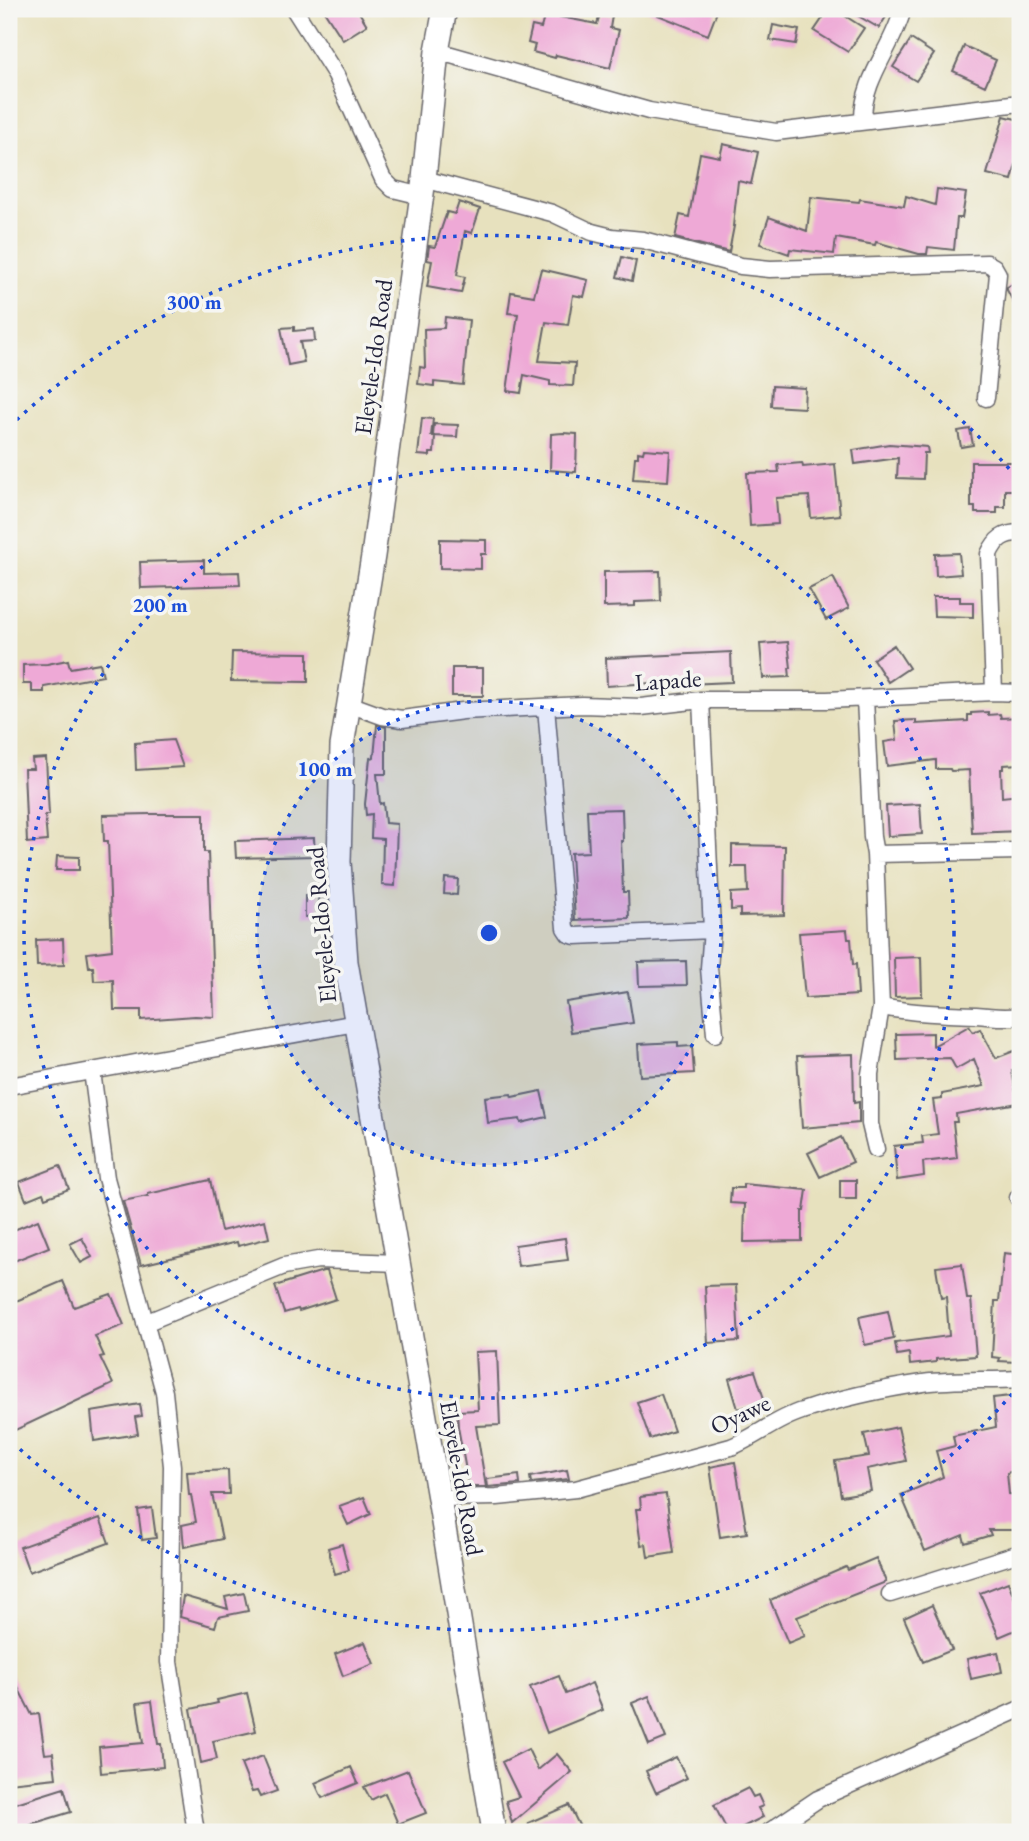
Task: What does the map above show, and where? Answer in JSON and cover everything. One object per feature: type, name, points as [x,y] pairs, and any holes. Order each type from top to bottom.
[{"type":"main road","name":"Eleyele-Ido Road","points":[[445,9],[437,51],[423,187],[373,556],[342,746],[339,862],[346,962],[494,1832]]},
{"type":"street","points":[[294,9],[336,75],[383,179],[393,189],[423,187],[552,214],[592,232],[643,240],[741,266],[770,269],[986,263],[994,267],[998,274],[986,398]]},
{"type":"street","points":[[863,121],[864,99],[869,83],[903,9]]},
{"type":"street","points":[[437,51],[649,111],[776,132],[1020,103]]},
{"type":"street","points":[[994,692],[989,554],[996,540],[1009,533],[1020,533]]},
{"type":"street","name":"Lapade","points":[[349,704],[382,716],[402,719],[463,711],[582,705],[641,706],[701,700],[865,699],[994,692],[1020,694]]},
{"type":"street","points":[[865,699],[881,1007],[870,1073],[870,1124],[876,1149]]},
{"type":"street","points":[[701,700],[712,930],[709,968],[715,1034]]},
{"type":"street","points":[[546,707],[565,928],[569,934],[575,936],[712,930]]},
{"type":"street","points":[[875,854],[1020,851]]},
{"type":"street","points":[[881,1007],[918,1014],[1000,1019],[1020,1016]]},
{"type":"street","points":[[9,1086],[356,1023]]},
{"type":"street","points":[[92,1071],[106,1178],[164,1392],[172,1466],[169,1662],[197,1832]]},
{"type":"street","points":[[145,1324],[284,1266],[318,1259],[398,1263]]},
{"type":"street","name":"Oyawe","points":[[439,1498],[497,1497],[576,1489],[731,1447],[746,1441],[778,1420],[816,1407],[924,1383],[1020,1379]]},
{"type":"street","points":[[890,1594],[1020,1553]]},
{"type":"street","points":[[769,1832],[818,1799],[1020,1709]]},
{"type":"building","points":[[323,9],[357,9],[367,25],[343,40]]},
{"type":"building","points":[[643,9],[718,9],[708,35]]},
{"type":"building","points":[[829,9],[834,9],[864,28],[848,52],[814,31]]},
{"type":"building","points":[[846,9],[891,9],[879,28]]},
{"type":"building","points":[[545,14],[597,24],[600,14],[612,16],[610,28],[619,30],[610,68],[533,52],[535,45],[528,43],[532,26],[541,28]]},
{"type":"building","points":[[773,25],[799,30],[796,44],[770,40]]},
{"type":"building","points":[[911,39],[934,54],[916,81],[893,67]]},
{"type":"building","points":[[964,46],[996,60],[985,86],[953,71]]},
{"type":"building","points":[[1004,116],[1020,120],[1020,149],[1012,180],[987,174]]},
{"type":"building","points":[[723,144],[758,152],[751,184],[738,181],[729,252],[675,238],[680,215],[689,217],[700,153],[720,157]]},
{"type":"building","points":[[937,189],[966,193],[962,218],[957,218],[954,250],[928,247],[927,254],[919,254],[876,242],[875,245],[836,238],[834,254],[790,249],[789,254],[760,244],[769,217],[807,231],[811,197],[859,202],[860,199],[904,206],[906,196],[935,205]]},
{"type":"building","points":[[459,202],[480,209],[472,233],[465,231],[457,275],[465,277],[461,293],[427,287],[432,261],[427,260],[429,246],[435,247],[447,212],[455,214]]},
{"type":"building","points":[[622,257],[636,261],[632,281],[617,277]]},
{"type":"building","points":[[541,269],[588,280],[584,297],[573,295],[568,325],[546,322],[539,361],[575,363],[573,386],[550,385],[550,381],[524,375],[521,393],[507,391],[518,314],[508,313],[511,292],[534,296]]},
{"type":"building","points":[[1020,280],[1020,315],[1007,287]]},
{"type":"building","points":[[445,317],[469,320],[463,385],[434,382],[434,386],[418,384],[420,367],[425,368],[424,329],[444,328]]},
{"type":"building","points":[[294,327],[294,331],[314,329],[315,341],[300,342],[304,362],[288,365],[281,328]]},
{"type":"building","points":[[772,386],[805,388],[804,408],[771,406]]},
{"type":"building","points":[[422,418],[433,419],[431,436],[435,436],[434,453],[430,453],[430,456],[418,455]]},
{"type":"building","points":[[434,424],[458,425],[457,437],[433,436]]},
{"type":"building","points":[[970,429],[973,445],[961,447],[958,431]]},
{"type":"building","points":[[551,434],[577,434],[576,472],[550,470]]},
{"type":"building","points":[[889,444],[927,447],[928,453],[924,453],[923,479],[897,478],[898,458],[855,464],[853,450]]},
{"type":"building","points":[[644,449],[670,451],[668,481],[633,479],[635,457],[638,457],[638,452],[643,453]]},
{"type":"building","points":[[971,462],[1020,462],[1020,490],[1005,490],[1005,507],[997,507],[997,513],[975,513],[975,507],[971,507]]},
{"type":"building","points":[[802,463],[803,467],[835,464],[840,515],[811,518],[809,496],[776,498],[778,524],[750,526],[747,473],[779,472],[778,465]]},
{"type":"building","points":[[440,539],[486,540],[486,554],[481,554],[481,569],[440,568]]},
{"type":"building","points":[[959,553],[961,574],[936,576],[935,554]]},
{"type":"building","points":[[204,560],[204,573],[239,572],[240,585],[141,588],[140,562]]},
{"type":"building","points":[[660,571],[661,601],[635,602],[635,606],[604,607],[604,572]]},
{"type":"building","points":[[833,577],[849,608],[826,620],[809,589]]},
{"type":"building","points":[[933,597],[960,597],[960,602],[973,602],[973,617],[934,616]]},
{"type":"building","points":[[788,642],[790,677],[763,678],[760,644]]},
{"type":"building","points":[[894,645],[909,668],[888,682],[873,659]]},
{"type":"building","points":[[232,652],[308,653],[308,682],[231,681]]},
{"type":"building","points":[[731,652],[732,682],[651,688],[651,683],[607,686],[606,658]]},
{"type":"building","points":[[68,660],[70,668],[100,663],[103,676],[44,687],[44,692],[32,692],[32,684],[23,684],[23,665]]},
{"type":"building","points":[[452,668],[483,668],[483,696],[452,696]]},
{"type":"building","points":[[988,712],[988,715],[1000,714],[1001,718],[1020,717],[1020,764],[1003,765],[1001,769],[1002,797],[1020,795],[1020,831],[972,833],[969,770],[936,769],[936,760],[887,766],[884,742],[897,740],[895,721],[916,720],[916,724],[968,721],[968,715],[971,713]]},
{"type":"building","points":[[377,725],[386,727],[386,774],[377,774],[380,804],[383,803],[385,823],[397,824],[395,886],[382,885],[383,839],[371,838],[372,814],[366,815],[370,758],[374,757]]},
{"type":"building","points":[[173,740],[183,767],[136,770],[135,743]]},
{"type":"building","points":[[46,758],[49,815],[45,815],[47,841],[27,843],[24,769],[33,769],[32,759]]},
{"type":"building","points":[[920,804],[922,834],[888,836],[886,806]]},
{"type":"building","points":[[622,809],[623,892],[628,892],[629,918],[575,920],[571,853],[589,852],[587,810]]},
{"type":"building","points":[[204,814],[204,852],[208,852],[214,1017],[141,1020],[141,1010],[114,1010],[113,980],[94,981],[93,967],[89,967],[87,953],[112,950],[108,841],[104,841],[103,815]]},
{"type":"building","points":[[314,838],[315,856],[236,858],[235,841]]},
{"type":"building","points":[[732,845],[785,846],[784,915],[740,916],[740,909],[731,910],[731,893],[748,892],[747,867],[732,867]]},
{"type":"building","points":[[57,856],[79,857],[79,870],[56,870]]},
{"type":"building","points":[[445,878],[458,879],[457,895],[444,894]]},
{"type":"building","points":[[305,895],[318,895],[319,916],[305,917]]},
{"type":"building","points":[[847,930],[848,939],[851,939],[853,965],[856,964],[858,995],[805,998],[799,933]]},
{"type":"building","points":[[63,939],[64,965],[37,966],[36,940]]},
{"type":"building","points":[[921,957],[922,996],[895,997],[894,958]]},
{"type":"building","points":[[686,961],[687,985],[639,986],[638,962]]},
{"type":"building","points":[[628,992],[633,1023],[571,1032],[566,1002]]},
{"type":"building","points":[[969,1026],[973,1032],[980,1029],[996,1058],[1014,1051],[1020,1069],[1012,1071],[1018,1103],[956,1114],[957,1122],[953,1122],[957,1158],[923,1162],[924,1176],[897,1180],[894,1146],[923,1143],[922,1136],[938,1134],[933,1100],[942,1099],[942,1094],[984,1086],[974,1059],[956,1069],[950,1058],[897,1060],[896,1034],[933,1033],[933,1046]]},
{"type":"building","points":[[678,1042],[678,1047],[692,1046],[694,1073],[640,1076],[638,1044]]},
{"type":"building","points":[[853,1054],[854,1103],[859,1102],[859,1123],[802,1128],[797,1056]]},
{"type":"building","points":[[541,1091],[547,1117],[521,1123],[520,1119],[488,1123],[485,1097],[511,1094],[512,1097]]},
{"type":"building","points":[[841,1137],[853,1162],[820,1177],[808,1153]]},
{"type":"building","points":[[60,1166],[69,1189],[45,1198],[43,1193],[26,1200],[19,1182]]},
{"type":"building","points":[[210,1180],[221,1231],[265,1220],[269,1238],[238,1246],[237,1242],[141,1265],[123,1201]]},
{"type":"building","points":[[840,1180],[856,1180],[856,1199],[840,1199]]},
{"type":"building","points":[[743,1184],[807,1190],[802,1211],[802,1241],[744,1242],[745,1204],[730,1203],[731,1188],[743,1188]]},
{"type":"building","points":[[38,1220],[49,1247],[9,1263],[9,1232]]},
{"type":"building","points":[[82,1238],[92,1257],[81,1263],[70,1244]]},
{"type":"building","points":[[565,1238],[568,1260],[518,1266],[515,1245]]},
{"type":"building","points":[[1004,1253],[1020,1255],[1020,1344],[1016,1362],[999,1361],[1000,1358],[992,1357],[995,1301],[999,1301]]},
{"type":"building","points":[[962,1264],[967,1299],[971,1299],[976,1356],[936,1359],[936,1362],[910,1365],[909,1353],[897,1355],[895,1343],[949,1336],[946,1297],[941,1298],[936,1267]]},
{"type":"building","points":[[327,1271],[336,1299],[284,1313],[275,1286]]},
{"type":"building","points":[[63,1281],[74,1307],[111,1294],[124,1325],[95,1336],[104,1356],[100,1357],[113,1384],[9,1433],[9,1304]]},
{"type":"building","points":[[736,1285],[739,1341],[708,1343],[705,1286]]},
{"type":"building","points":[[888,1311],[894,1339],[865,1345],[859,1317]]},
{"type":"building","points":[[497,1351],[500,1425],[476,1426],[486,1487],[469,1487],[457,1411],[478,1410],[475,1352]]},
{"type":"building","points":[[755,1371],[765,1402],[738,1409],[729,1379]]},
{"type":"building","points":[[661,1394],[674,1431],[650,1439],[637,1402]]},
{"type":"building","points":[[1020,1395],[1020,1419],[1015,1420],[1020,1442],[1020,1469],[1007,1473],[1009,1494],[1020,1495],[1020,1530],[989,1530],[991,1535],[965,1543],[963,1535],[925,1551],[901,1495],[943,1477],[936,1451],[955,1446],[953,1436],[996,1427],[993,1398]]},
{"type":"building","points":[[140,1404],[142,1416],[135,1417],[138,1434],[94,1441],[91,1412]]},
{"type":"building","points":[[898,1427],[906,1461],[867,1469],[871,1491],[841,1496],[835,1461],[869,1456],[864,1434]]},
{"type":"building","points":[[735,1462],[747,1533],[720,1537],[710,1467]]},
{"type":"building","points":[[228,1470],[229,1494],[212,1494],[222,1539],[184,1547],[182,1525],[196,1522],[189,1495],[187,1472]]},
{"type":"building","points":[[567,1470],[569,1479],[531,1483],[530,1477]]},
{"type":"building","points":[[519,1475],[520,1484],[488,1487],[487,1479]]},
{"type":"building","points":[[666,1494],[674,1553],[648,1557],[646,1544],[641,1545],[636,1509],[641,1509],[640,1497]]},
{"type":"building","points":[[364,1497],[371,1514],[348,1525],[339,1506]]},
{"type":"building","points":[[152,1508],[156,1538],[142,1540],[138,1510]]},
{"type":"building","points":[[100,1518],[109,1543],[29,1572],[20,1547]]},
{"type":"building","points":[[342,1544],[349,1570],[335,1574],[328,1548]]},
{"type":"building","points":[[876,1558],[886,1582],[797,1617],[805,1636],[788,1643],[770,1600],[846,1567],[848,1570]]},
{"type":"building","points":[[1008,1582],[1020,1611],[1020,1628],[999,1637],[980,1593]]},
{"type":"building","points":[[244,1593],[248,1611],[218,1617],[215,1627],[180,1617],[183,1596],[228,1609],[225,1597]]},
{"type":"building","points":[[932,1605],[952,1650],[923,1662],[904,1618]]},
{"type":"building","points":[[365,1642],[374,1664],[343,1676],[335,1654]]},
{"type":"building","points":[[998,1652],[1002,1672],[971,1679],[967,1659]]},
{"type":"building","points":[[9,1670],[32,1715],[39,1714],[45,1754],[53,1753],[56,1778],[9,1783]]},
{"type":"building","points":[[559,1676],[566,1694],[592,1683],[603,1710],[547,1733],[530,1687]]},
{"type":"building","points":[[247,1693],[256,1731],[213,1741],[217,1759],[201,1763],[191,1709]]},
{"type":"building","points":[[649,1696],[666,1738],[649,1745],[632,1703]]},
{"type":"building","points":[[152,1701],[163,1767],[101,1773],[99,1747],[143,1743],[137,1703]]},
{"type":"building","points":[[528,1749],[538,1770],[557,1754],[572,1772],[512,1823],[506,1801],[519,1797],[502,1762]]},
{"type":"building","points":[[263,1756],[277,1791],[260,1797],[257,1791],[252,1792],[241,1764]]},
{"type":"building","points":[[676,1757],[687,1778],[656,1793],[646,1771]]},
{"type":"building","points":[[351,1767],[358,1783],[322,1798],[315,1783]]},
{"type":"building","points":[[408,1770],[426,1813],[398,1824],[385,1793],[371,1800],[364,1787]]},
{"type":"building","points":[[64,1788],[71,1812],[18,1828],[10,1805]]},
{"type":"building","points":[[748,1788],[753,1797],[758,1795],[763,1806],[758,1808],[763,1817],[728,1832],[714,1805]]},
{"type":"building","points":[[569,1805],[581,1829],[574,1832],[532,1832],[528,1823]]}]
